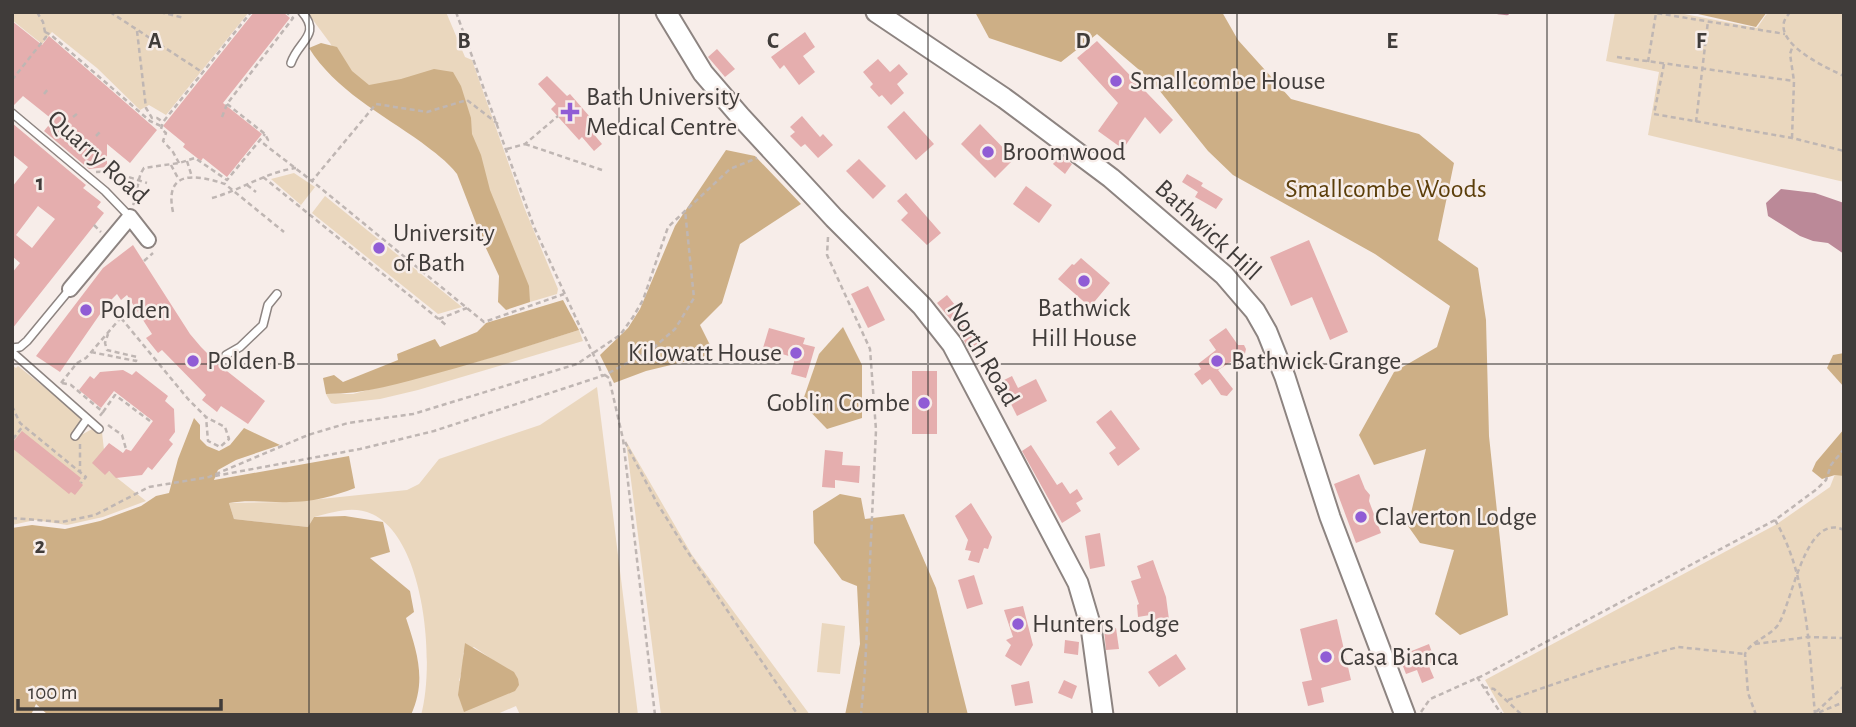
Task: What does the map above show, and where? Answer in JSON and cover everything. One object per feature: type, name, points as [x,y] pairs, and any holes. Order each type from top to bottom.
[{"type":"street","name":"North Road","points":[[666,12],[703,73],[834,218],[937,323],[969,374],[1078,583],[1091,627],[1103,715]]},
{"type":"street","name":"Bathwick Hill","points":[[876,12],[1004,98],[1111,178],[1224,275],[1255,311],[1267,332],[1285,377],[1330,517],[1405,715]]},
{"type":"street","name":"Quarry Road","points":[[129,216],[152,245]]},
{"type":"street","points":[[70,289],[129,216]]},
{"type":"lane","points":[[291,62],[311,31],[302,12]]},
{"type":"lane","name":"Quarry Road","points":[[12,113],[105,191],[129,216]]},
{"type":"lane","points":[[70,289],[27,341],[13,349],[55,391],[99,429]]},
{"type":"lane","points":[[226,355],[240,347],[263,325],[268,305],[277,294]]},
{"type":"lane","points":[[77,433],[87,419]]},
{"type":"path","points":[[12,80],[46,37],[43,22],[37,12]]},
{"type":"path","points":[[110,12],[202,72]]},
{"type":"path","points":[[160,12],[184,18]]},
{"type":"path","points":[[162,124],[251,12]]},
{"type":"path","points":[[222,117],[227,103],[293,18],[286,12]]},
{"type":"path","points":[[456,12],[534,227],[599,366],[608,378],[623,439],[655,715]]},
{"type":"path","points":[[1790,12],[1784,22],[1785,34],[1793,45],[1812,61],[1844,76]]},
{"type":"path","points":[[1648,62],[1656,13],[1785,34]]},
{"type":"path","points":[[1696,122],[1708,21]]},
{"type":"path","points":[[137,31],[146,108],[152,118],[157,118],[162,124],[166,133],[163,141],[179,163]]},
{"type":"path","points":[[45,32],[150,121],[162,124]]},
{"type":"path","points":[[1792,138],[1794,82],[1790,54],[1793,45]]},
{"type":"path","points":[[1617,57],[1794,82]]},
{"type":"path","points":[[1664,64],[1654,114],[1792,138],[1844,151]]},
{"type":"path","points":[[44,94],[48,89]]},
{"type":"path","points":[[312,181],[376,104],[427,112],[467,100],[498,124]]},
{"type":"path","points":[[227,103],[265,134],[268,140],[264,144],[484,321],[564,294]]},
{"type":"path","points":[[73,117],[78,113]]},
{"type":"path","points":[[507,149],[524,144],[558,117]]},
{"type":"path","points":[[96,136],[100,132]]},
{"type":"path","points":[[129,216],[138,196],[139,179],[144,168],[172,165],[195,158],[227,180],[265,134]]},
{"type":"path","points":[[524,144],[602,170]]},
{"type":"path","points":[[209,477],[308,435],[348,423],[413,414],[577,364],[620,335],[633,317],[643,300],[668,227],[730,169],[773,152]]},
{"type":"path","points":[[187,161],[192,177]]},
{"type":"path","points":[[172,165],[178,180]]},
{"type":"path","points":[[212,198],[235,192],[281,170],[296,168]]},
{"type":"path","points":[[101,171],[110,171],[147,183]]},
{"type":"path","points":[[173,212],[170,197],[172,187],[178,180],[192,177],[225,184],[284,232]]},
{"type":"path","points":[[263,177],[446,325]]},
{"type":"path","points":[[247,185],[256,192]]},
{"type":"path","points":[[12,518],[62,522],[95,515],[149,487],[360,449],[423,433],[604,375],[651,350],[675,329],[694,298],[685,210]]},
{"type":"path","points":[[834,218],[830,224],[827,255],[870,349],[876,430],[860,715]]},
{"type":"path","points":[[144,261],[152,245]]},
{"type":"path","points":[[55,391],[77,363],[91,352],[130,307]]},
{"type":"path","points":[[439,319],[467,308]]},
{"type":"path","points":[[121,318],[206,417],[225,427],[229,439],[220,447],[208,440],[206,417]]},
{"type":"path","points":[[91,352],[136,361],[137,357],[107,350],[105,343],[110,331]]},
{"type":"path","points":[[62,383],[71,385]]},
{"type":"path","points":[[103,412],[115,394],[150,421]]},
{"type":"path","points":[[12,406],[23,426],[86,477],[80,483]]},
{"type":"path","points":[[13,439],[23,426]]},
{"type":"path","points":[[77,433],[80,472]]},
{"type":"path","points":[[623,439],[685,548],[798,715]]},
{"type":"path","points":[[1420,715],[1430,699],[1477,677],[1775,520],[1826,480],[1831,465],[1844,449]]},
{"type":"path","points":[[1775,520],[1781,529],[1797,577],[1808,637],[1815,714]]},
{"type":"path","points":[[1756,715],[1748,693],[1745,654],[1748,648],[1778,625],[1806,553],[1816,536],[1826,528],[1838,527],[1844,530]]},
{"type":"path","points":[[1755,644],[1808,637],[1844,638]]},
{"type":"path","points":[[1508,700],[1598,669],[1678,647],[1745,654]]},
{"type":"path","points":[[1477,677],[1502,715]]},
{"type":"path","points":[[1815,714],[1844,686]]},
{"type":"path","points":[[1483,687],[1494,689],[1522,715]]},
{"type":"path","points":[[1815,714],[1844,702]]},
{"type":"shaded area","points":[[13,12],[249,12],[166,115],[149,105],[140,110],[97,68],[52,32],[42,44],[12,20]]},
{"type":"shaded area","points":[[307,12],[446,12],[465,57],[472,60],[524,207],[558,289],[557,294],[530,302],[458,130],[356,87],[330,43]]},
{"type":"shaded area","points":[[1615,12],[1674,12],[1757,28],[1768,12],[1844,12],[1844,182],[1648,135],[1659,72],[1606,61]]},
{"type":"shaded area","points":[[294,173],[315,187],[301,205],[271,179]]},
{"type":"shaded area","points":[[1781,189],[1815,193],[1844,203],[1844,254],[1828,243],[1800,236],[1768,216],[1766,203]]},
{"type":"shaded area","points":[[325,196],[462,307],[438,314],[312,213]]},
{"type":"shaded area","points":[[579,330],[583,341],[418,390],[380,399],[335,404],[331,403],[326,394],[353,394],[479,361]]},
{"type":"shaded area","points":[[12,365],[16,368],[18,366],[79,415],[81,423],[77,430],[83,434],[92,429],[102,432],[104,450],[97,462],[146,501],[103,517],[67,525],[35,520],[12,525]]},
{"type":"shaded area","points":[[597,387],[638,715],[520,715],[516,706],[495,715],[421,715],[427,666],[422,606],[415,576],[404,549],[390,528],[372,514],[358,510],[343,510],[314,517],[308,527],[234,519],[229,503],[292,502],[407,490],[419,484],[439,459],[540,425]],"holes":[[[474,647],[493,660],[459,681],[464,662],[463,653]]]},
{"type":"shaded area","points":[[626,441],[692,555],[810,715],[661,715]]},
{"type":"shaded area","points":[[1844,461],[1844,715],[1505,715],[1485,680],[1777,524],[1830,487],[1837,469]]},
{"type":"shaded area","points":[[822,623],[845,626],[840,674],[817,672]]},
{"type":"green space","name":"Smallcombe Woods","points":[[975,12],[1222,12],[1238,40],[1291,99],[1419,134],[1454,163],[1438,240],[1478,268],[1486,320],[1489,436],[1508,615],[1460,635],[1435,614],[1454,550],[1420,543],[1408,526],[1426,449],[1374,465],[1359,435],[1394,372],[1437,347],[1450,306],[1375,254],[1233,175],[1208,151],[1151,80],[1097,34],[1061,62],[989,38]]},
{"type":"green space","points":[[1689,12],[1767,12],[1756,27]]},
{"type":"green space","points":[[321,43],[337,47],[352,71],[369,85],[434,69],[453,72],[461,86],[471,118],[472,134],[481,155],[490,190],[529,286],[530,302],[506,310],[498,302],[499,276],[457,174],[421,142],[360,100],[332,76],[309,48]]},
{"type":"green space","points":[[726,150],[755,156],[801,204],[740,244],[722,303],[700,325],[712,349],[704,357],[646,371],[614,383],[600,355],[628,328],[640,309],[675,226]]},
{"type":"green space","points":[[563,300],[579,330],[397,384],[326,394],[323,378],[334,375],[343,382],[398,360],[397,354],[435,339],[440,347],[477,332],[486,323]]},
{"type":"green space","points":[[843,327],[862,365],[862,418],[827,429],[802,403],[819,354]]},
{"type":"green space","points":[[1844,353],[1844,387],[1827,368],[1833,355]]},
{"type":"green space","points":[[194,418],[200,425],[200,439],[207,446],[219,451],[230,445],[244,428],[280,445],[236,460],[218,470],[214,480],[349,456],[355,488],[307,501],[229,503],[234,519],[308,527],[314,517],[345,516],[383,522],[390,552],[370,558],[410,591],[414,612],[406,618],[419,666],[419,690],[411,715],[48,715],[36,704],[31,715],[12,715],[12,528],[32,525],[65,529],[100,521],[141,506],[156,496],[169,493],[178,459]]},
{"type":"green space","points":[[1844,429],[1844,476],[1835,475],[1822,479],[1812,471],[1816,462]]},
{"type":"green space","points":[[840,494],[861,498],[865,519],[904,514],[936,588],[968,715],[845,715],[860,644],[857,586],[842,580],[814,543],[813,511]]},
{"type":"green space","points":[[465,643],[514,672],[519,685],[515,691],[464,712],[458,695]]},
{"type":"building","points":[[254,12],[283,12],[290,18],[223,103],[262,134],[227,177],[203,158],[201,161],[183,147],[185,144],[163,126]]},
{"type":"building","points":[[12,21],[42,45],[49,36],[157,130],[130,163],[107,144],[107,167],[89,169],[44,131],[53,120],[23,96],[12,107]]},
{"type":"building","points":[[805,32],[815,47],[803,56],[815,72],[799,85],[784,65],[780,69],[771,57]]},
{"type":"building","name":"Smallcombe House","points":[[1097,41],[1173,120],[1160,134],[1145,117],[1123,149],[1098,131],[1118,103],[1077,58]]},
{"type":"building","points":[[717,49],[735,69],[725,77],[708,57]]},
{"type":"building","points":[[878,59],[890,72],[899,64],[908,74],[897,84],[904,93],[891,105],[870,87],[873,84],[863,72]]},
{"type":"building","name":"Bath University Medical Centre","points":[[547,76],[567,96],[570,94],[597,125],[592,132],[602,144],[594,151],[582,137],[579,140],[551,109],[556,104],[538,84]]},
{"type":"building","points":[[904,111],[934,144],[916,160],[887,127]]},
{"type":"building","points":[[802,116],[820,137],[823,134],[833,145],[818,158],[805,144],[801,147],[790,136],[795,132],[790,127]]},
{"type":"building","points":[[12,123],[86,185],[83,188],[101,202],[97,207],[104,213],[12,329],[12,273],[20,263],[12,256],[12,187],[28,167],[12,154]],"holes":[[[38,206],[55,219],[32,248],[16,235]]]},
{"type":"building","name":"Broomwood","points":[[980,124],[1014,159],[995,178],[961,144]]},
{"type":"building","points":[[1060,155],[1072,164],[1065,174],[1053,164]]},
{"type":"building","points":[[859,159],[886,186],[873,199],[846,171]]},
{"type":"building","points":[[1187,174],[1223,199],[1216,209],[1195,197],[1198,192],[1182,182]]},
{"type":"building","points":[[1026,186],[1052,205],[1039,223],[1013,204]]},
{"type":"building","points":[[906,193],[941,233],[927,245],[901,220],[908,213],[897,201]]},
{"type":"building","points":[[1309,240],[1348,332],[1330,340],[1312,297],[1291,306],[1270,257]]},
{"type":"building","points":[[133,245],[201,347],[265,401],[248,424],[221,406],[217,412],[202,400],[206,395],[162,350],[158,353],[146,338],[152,334],[127,295],[121,300],[117,294],[107,304],[60,372],[36,356],[103,268]]},
{"type":"building","name":"Bathwick Hill House","points":[[1081,258],[1110,283],[1090,307],[1058,279]]},
{"type":"building","points":[[868,286],[885,320],[868,328],[851,294]]},
{"type":"building","points":[[947,295],[967,320],[962,324],[980,343],[970,352],[956,326],[937,303]]},
{"type":"building","name":"Kilowatt House","points":[[769,328],[805,338],[803,344],[815,347],[806,378],[791,374],[795,358],[763,348]]},
{"type":"building","name":"Bathwick Grange","points":[[1226,328],[1238,345],[1244,345],[1246,349],[1244,358],[1237,358],[1218,370],[1233,389],[1227,396],[1221,395],[1210,379],[1202,385],[1194,374],[1201,369],[1198,364],[1216,350],[1209,340]]},
{"type":"building","points":[[123,370],[132,375],[136,371],[168,396],[165,401],[174,409],[175,432],[169,440],[173,444],[152,470],[148,467],[142,475],[116,478],[109,471],[105,475],[92,463],[109,443],[123,453],[126,449],[131,451],[153,421],[114,391],[101,408],[79,390],[90,376],[94,379],[100,372]]},
{"type":"building","name":"Goblin Combe","points":[[912,371],[937,371],[937,434],[912,434]]},
{"type":"building","points":[[1012,376],[1018,388],[1036,379],[1047,401],[1017,416],[1000,382]]},
{"type":"building","points":[[1111,410],[1140,449],[1118,466],[1109,453],[1116,448],[1096,422]]},
{"type":"building","points":[[22,431],[81,478],[79,481],[83,485],[75,495],[71,492],[69,494],[12,448],[12,443]]},
{"type":"building","points":[[1031,445],[1057,485],[1062,482],[1070,494],[1077,489],[1083,499],[1076,503],[1081,511],[1062,523],[1022,451]]},
{"type":"building","points":[[825,450],[843,452],[842,465],[860,466],[859,483],[835,480],[835,488],[822,487]]},
{"type":"building","name":"Claverton Lodge","points":[[1359,474],[1370,495],[1369,501],[1381,533],[1356,543],[1334,484]]},
{"type":"building","points":[[971,503],[992,537],[988,549],[984,548],[979,563],[968,560],[971,551],[965,550],[968,540],[955,516]]},
{"type":"building","points":[[1100,533],[1105,566],[1090,569],[1085,536]]},
{"type":"building","points":[[1153,560],[1166,597],[1170,627],[1152,629],[1150,615],[1138,617],[1139,604],[1131,581],[1141,578],[1137,566]]},
{"type":"building","points":[[974,575],[983,604],[967,609],[958,580]]},
{"type":"building","name":"Hunters Lodge","points":[[1023,606],[1033,645],[1021,666],[1005,656],[1011,645],[1006,640],[1013,637],[1004,610]]},
{"type":"building","name":"Casa Bianca","points":[[1337,619],[1351,680],[1321,688],[1324,702],[1308,706],[1302,682],[1312,680],[1300,629]]},
{"type":"building","points":[[1116,628],[1119,649],[1106,650],[1104,629]]},
{"type":"building","points":[[1065,640],[1079,642],[1078,655],[1064,653]]},
{"type":"building","points":[[1429,644],[1435,661],[1428,664],[1434,678],[1422,683],[1417,670],[1406,674],[1399,656]]},
{"type":"building","points":[[1176,654],[1186,669],[1159,687],[1148,672]]},
{"type":"building","points":[[1064,680],[1077,686],[1072,699],[1058,693]]},
{"type":"building","points":[[1029,681],[1033,703],[1015,706],[1011,685]]},
{"type":"waterway","points":[[1498,12],[1507,13]]},
{"type":"place","name":"Smallcombe House","points":[[1116,81]]},
{"type":"place","name":"Bath University Medical Centre","points":[[570,112]]},
{"type":"place","name":"Broomwood","points":[[988,152]]},
{"type":"place","name":"University of Bath","points":[[379,248]]},
{"type":"place","name":"Bathwick Hill House","points":[[1084,281]]},
{"type":"place","name":"Polden","points":[[86,310]]},
{"type":"place","name":"Kilowatt House","points":[[796,353]]},
{"type":"place","name":"Polden B","points":[[193,361]]},
{"type":"place","name":"Bathwick Grange","points":[[1217,361]]},
{"type":"place","name":"Goblin Combe","points":[[924,403]]},
{"type":"place","name":"Claverton Lodge","points":[[1361,517]]},
{"type":"place","name":"Hunters Lodge","points":[[1018,624]]},
{"type":"place","name":"Casa Bianca","points":[[1326,657]]}]
